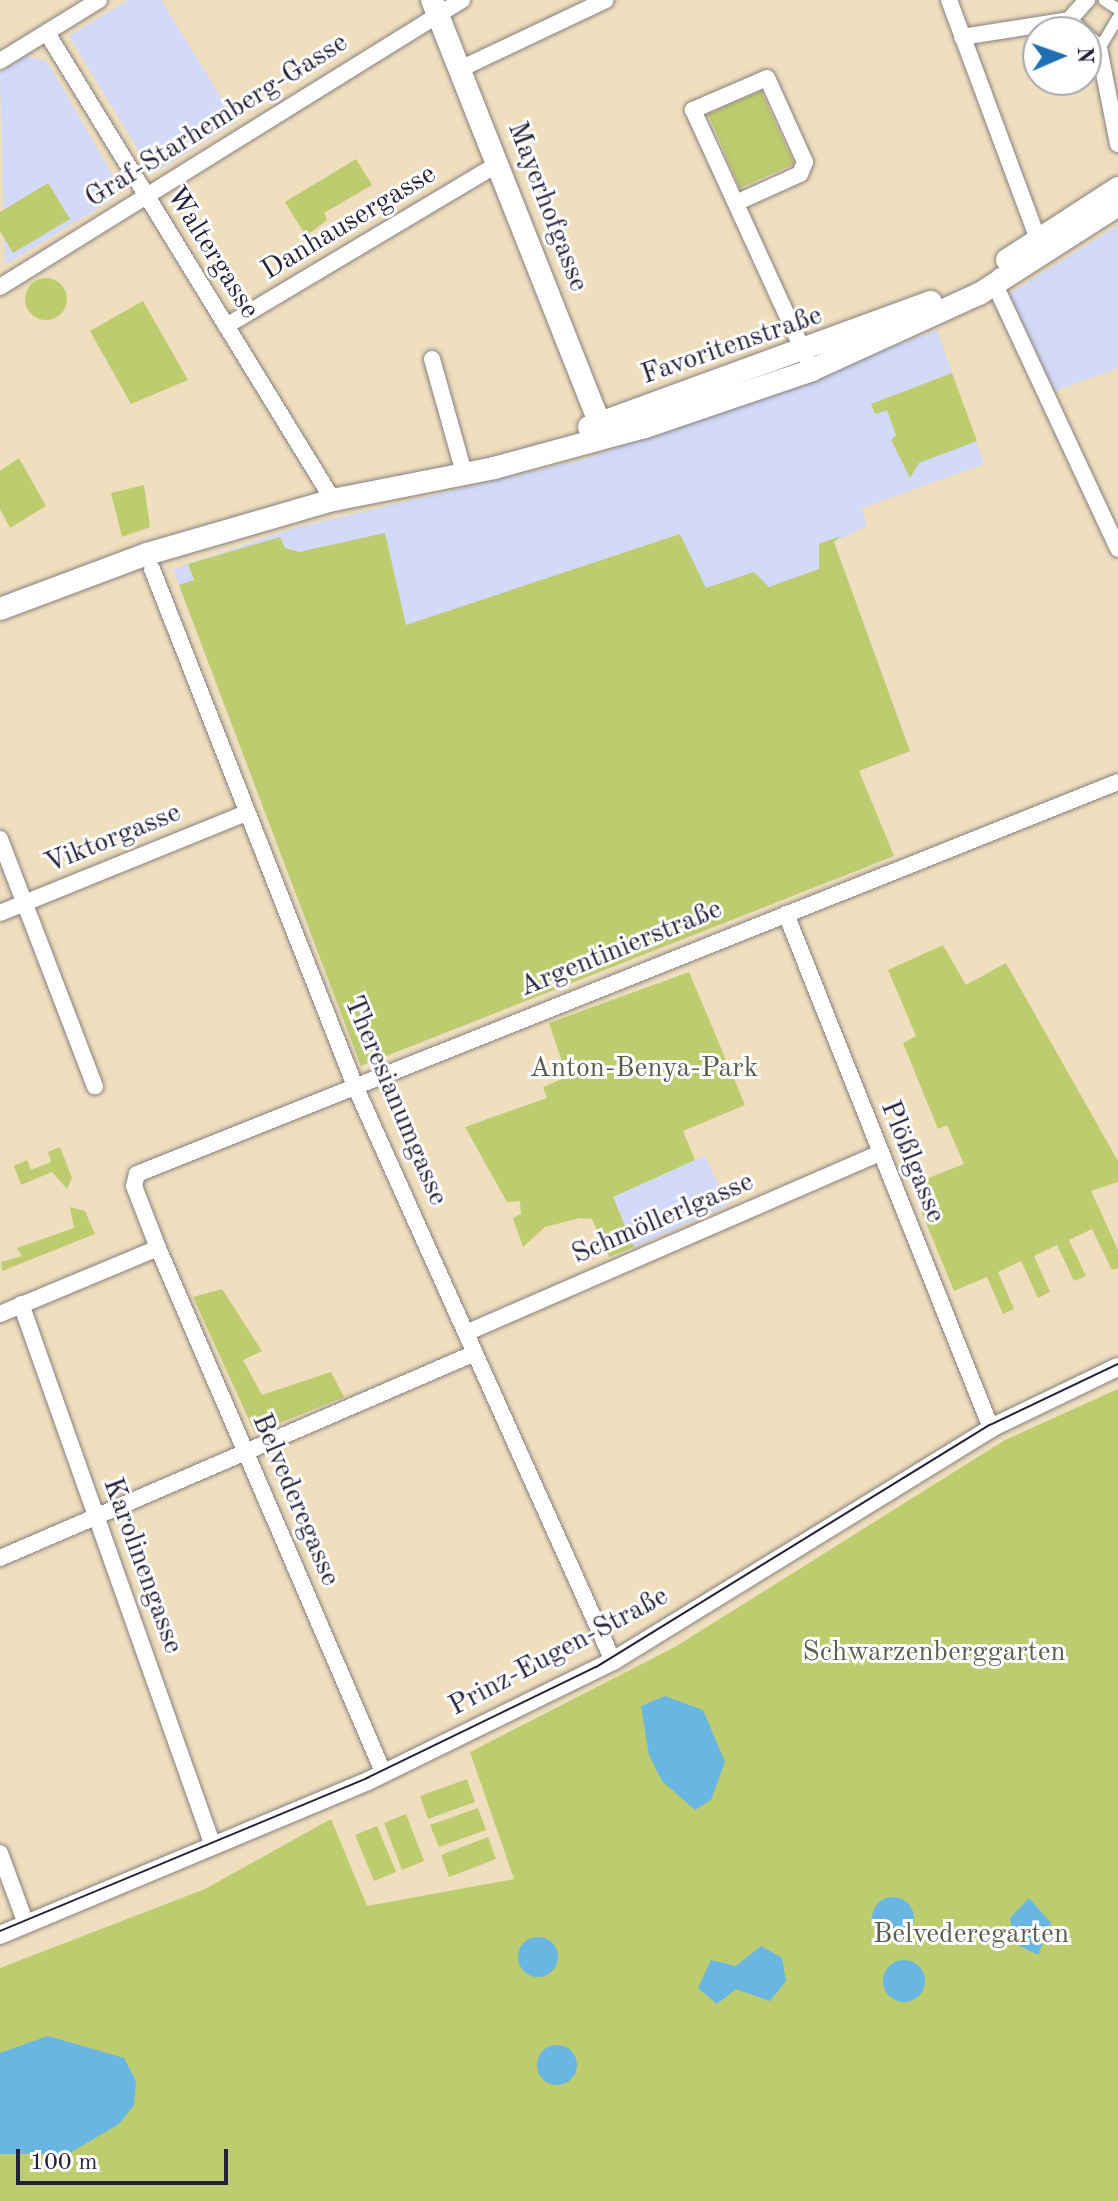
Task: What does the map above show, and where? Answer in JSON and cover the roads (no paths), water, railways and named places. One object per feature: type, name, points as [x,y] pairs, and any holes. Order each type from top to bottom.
[{"type":"main road","name":"Mayerhofgasse","points":[[435,8],[602,430]]},
{"type":"main road","name":"Favoritenstraße","points":[[0,609],[333,500],[463,469],[602,430],[808,360],[995,285],[1038,239],[1118,188]]},
{"type":"main road","name":"Favoritenstraße","points":[[808,360],[1021,260],[1118,205]]},
{"type":"street","points":[[0,61],[99,0]]},
{"type":"street","name":"Graf-Starhemberg-Gasse","points":[[0,287],[435,8],[462,0]]},
{"type":"street","points":[[460,69],[606,0]]},
{"type":"street","points":[[949,0],[1038,239]]},
{"type":"street","points":[[1073,16],[1087,0]]},
{"type":"street","points":[[1104,0],[1118,9]]},
{"type":"street","points":[[1102,43],[1118,16]]},
{"type":"street","points":[[962,37],[1022,27]]},
{"type":"street","name":"Waltergasse","points":[[47,33],[333,500]]},
{"type":"street","points":[[1102,63],[1118,144]]},
{"type":"street","points":[[738,202],[800,174],[805,162],[767,78],[693,110],[738,202],[808,360]]},
{"type":"street","name":"Danhausergasse","points":[[226,326],[498,164]]},
{"type":"street","points":[[995,285],[1118,549]]},
{"type":"street","points":[[432,359],[463,469]]},
{"type":"street","name":"Theresianumgasse","points":[[149,562],[355,1086],[613,1661]]},
{"type":"street","name":"Argentinierstraße","points":[[145,1170],[1118,782]]},
{"type":"street","name":"Viktorgasse","points":[[0,913],[246,813]]},
{"type":"street","points":[[0,839],[95,1086]]},
{"type":"street","name":"Plößlgasse","points":[[786,914],[991,1428]]},
{"type":"street","name":"Schmöllerlgasse","points":[[466,1333],[880,1153]]},
{"type":"street","name":"Belvederegasse","points":[[145,1170],[134,1186],[158,1248],[384,1774]]},
{"type":"street","points":[[0,1314],[158,1248]]},
{"type":"street","name":"Karolinengasse","points":[[21,1304],[213,1846]]},
{"type":"street","points":[[0,1558],[475,1353]]},
{"type":"street","name":"Prinz-Eugen-Straße","points":[[0,1935],[384,1774],[613,1661],[991,1428],[1118,1367]]},
{"type":"street","points":[[0,1853],[26,1924]]},
{"type":"water","points":[[665,1696],[703,1710],[725,1762],[711,1800],[695,1810],[662,1781],[649,1755],[641,1706]]},
{"type":"water","points":[[893,1897],[908,1903],[914,1918],[908,1933],[893,1939],[878,1933],[872,1918],[878,1903]]},
{"type":"water","points":[[1029,1898],[1051,1923],[1038,1955],[1014,1943],[1010,1918]]},
{"type":"water","points":[[538,1937],[552,1943],[558,1957],[552,1971],[538,1977],[524,1971],[518,1957],[524,1943]]},
{"type":"water","points":[[761,1946],[782,1958],[786,1981],[770,2001],[736,1989],[717,2004],[698,1988],[711,1960],[736,1966]]},
{"type":"water","points":[[904,1960],[919,1966],[925,1981],[919,1996],[904,2002],[889,1996],[883,1981],[889,1966]]},
{"type":"water","points":[[48,2036],[124,2058],[136,2081],[134,2105],[119,2124],[68,2154],[0,2154],[0,2053]]},
{"type":"water","points":[[557,2045],[571,2051],[577,2065],[571,2079],[557,2085],[543,2079],[537,2065],[543,2051]]},
{"type":"tram line","points":[[0,1931],[367,1778],[596,1667],[990,1425],[1118,1364]]},
{"type":"park label","name":"Anton-Benya-Park","points":[[644,1069]]},
{"type":"park label","name":"Schwarzenberggarten","points":[[934,1653]]},
{"type":"park label","name":"Belvederegarten","points":[[971,1935]]}]
